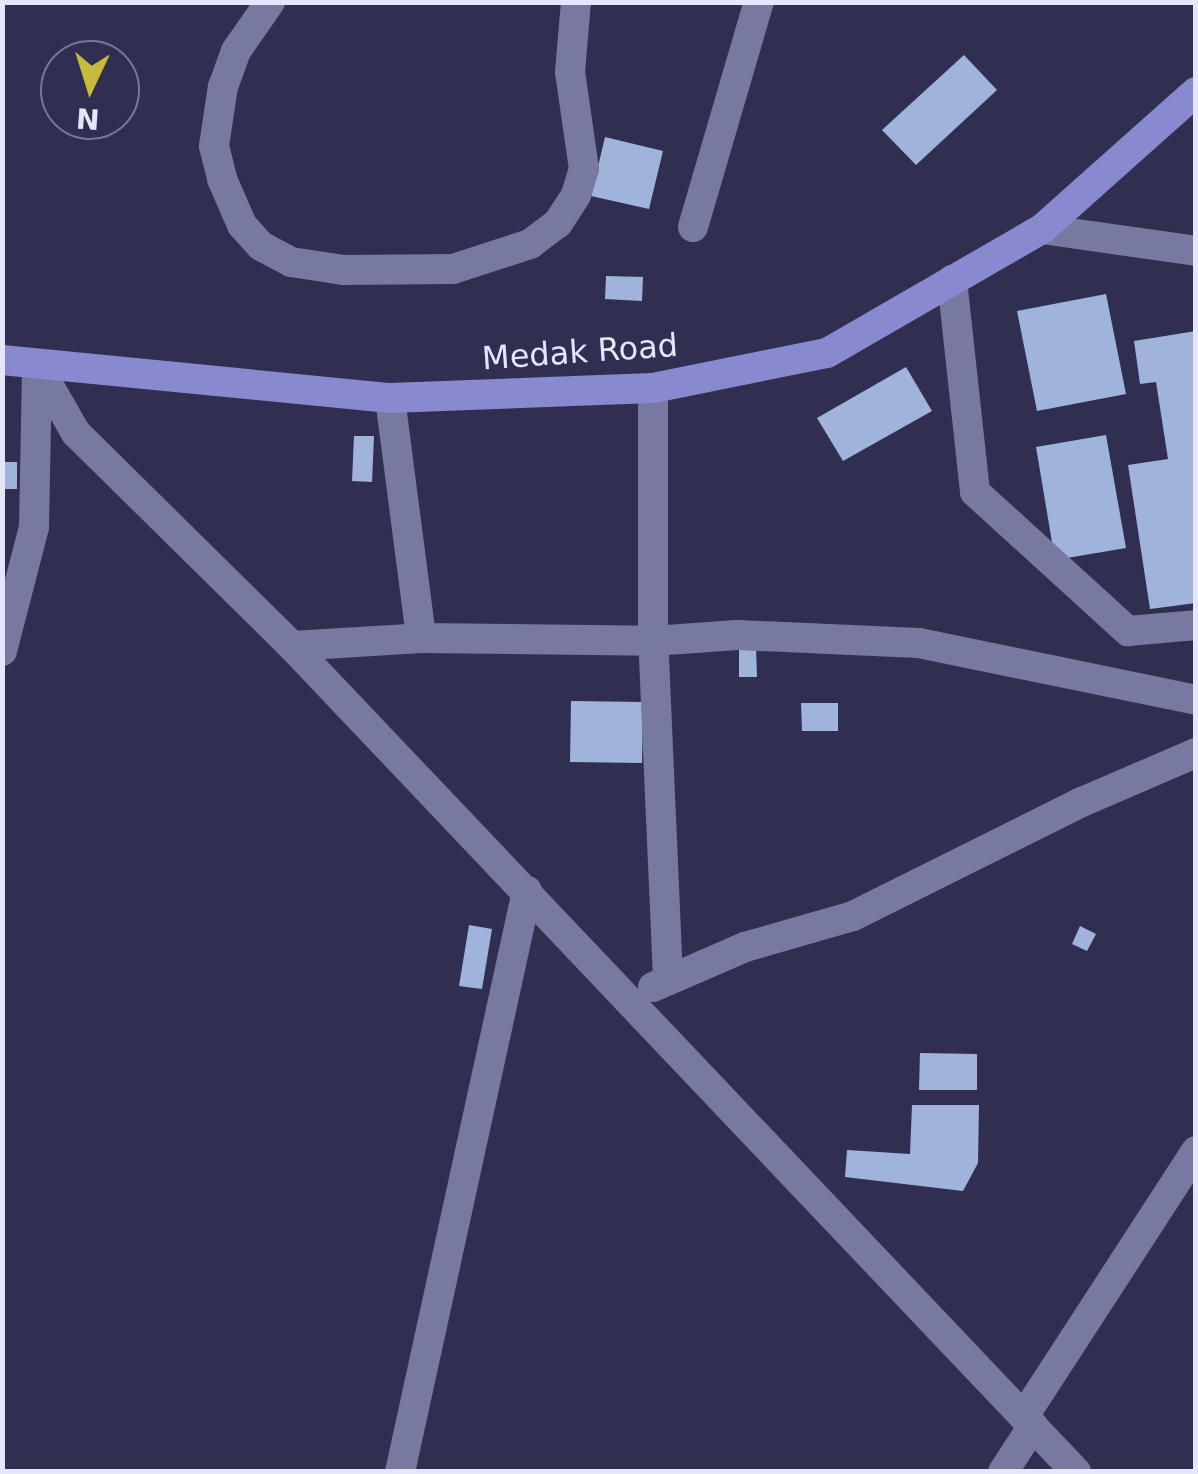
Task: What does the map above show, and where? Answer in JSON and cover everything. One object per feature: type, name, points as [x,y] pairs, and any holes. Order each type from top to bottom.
[{"type":"main road","name":"Medak Road","points":[[2,360],[390,398],[652,388],[828,353],[1042,229],[1196,92]]},
{"type":"street","points":[[270,2],[236,51],[224,86],[214,146],[222,178],[242,226],[261,246],[291,262],[344,270],[453,269],[530,244],[558,223],[576,195],[584,168],[570,72],[576,2]]},
{"type":"street","points":[[693,227],[759,2]]},
{"type":"street","points":[[1042,229],[1196,251]]},
{"type":"street","points":[[952,280],[974,492],[1128,631],[1196,625]]},
{"type":"street","points":[[36,366],[76,433],[292,646],[1076,1472]]},
{"type":"street","points":[[2,651],[34,527],[36,366]]},
{"type":"street","points":[[652,388],[653,641],[668,978]]},
{"type":"street","points":[[390,398],[420,638]]},
{"type":"street","points":[[292,646],[420,638],[653,641],[737,635],[920,643],[1196,700]]},
{"type":"street","points":[[630,1001],[668,978],[744,948],[853,916],[1082,802],[1196,753]]},
{"type":"street","points":[[400,1472],[527,891]]},
{"type":"street","points":[[1003,1472],[1028,1421],[1196,1151]]},
{"type":"building","points":[[964,55],[997,90],[916,165],[882,130]]},
{"type":"building","points":[[605,137],[663,151],[649,209],[591,196]]},
{"type":"building","points":[[606,276],[643,277],[642,301],[605,299]]},
{"type":"building","points":[[1106,294],[1126,394],[1037,411],[1017,311]]},
{"type":"building","points":[[1196,331],[1196,603],[1150,609],[1128,465],[1168,459],[1156,382],[1140,384],[1134,341]]},
{"type":"building","points":[[906,367],[932,411],[843,461],[817,418]]},
{"type":"building","points":[[1106,435],[1126,548],[1055,560],[1036,447]]},
{"type":"building","points":[[354,436],[374,436],[372,482],[352,481]]},
{"type":"building","points":[[2,462],[17,462],[17,489],[2,489]]},
{"type":"building","points":[[739,647],[756,647],[757,677],[739,677]]},
{"type":"building","points":[[571,701],[643,702],[642,763],[570,762]]},
{"type":"building","points":[[801,703],[838,703],[838,731],[802,731]]},
{"type":"building","points":[[469,925],[492,929],[482,989],[459,986]]},
{"type":"building","points":[[1080,926],[1096,934],[1087,951],[1072,944]]},
{"type":"building","points":[[920,1053],[977,1054],[977,1090],[919,1090]]},
{"type":"building","points":[[912,1105],[979,1105],[978,1163],[963,1191],[845,1177],[847,1150],[910,1154]]}]
